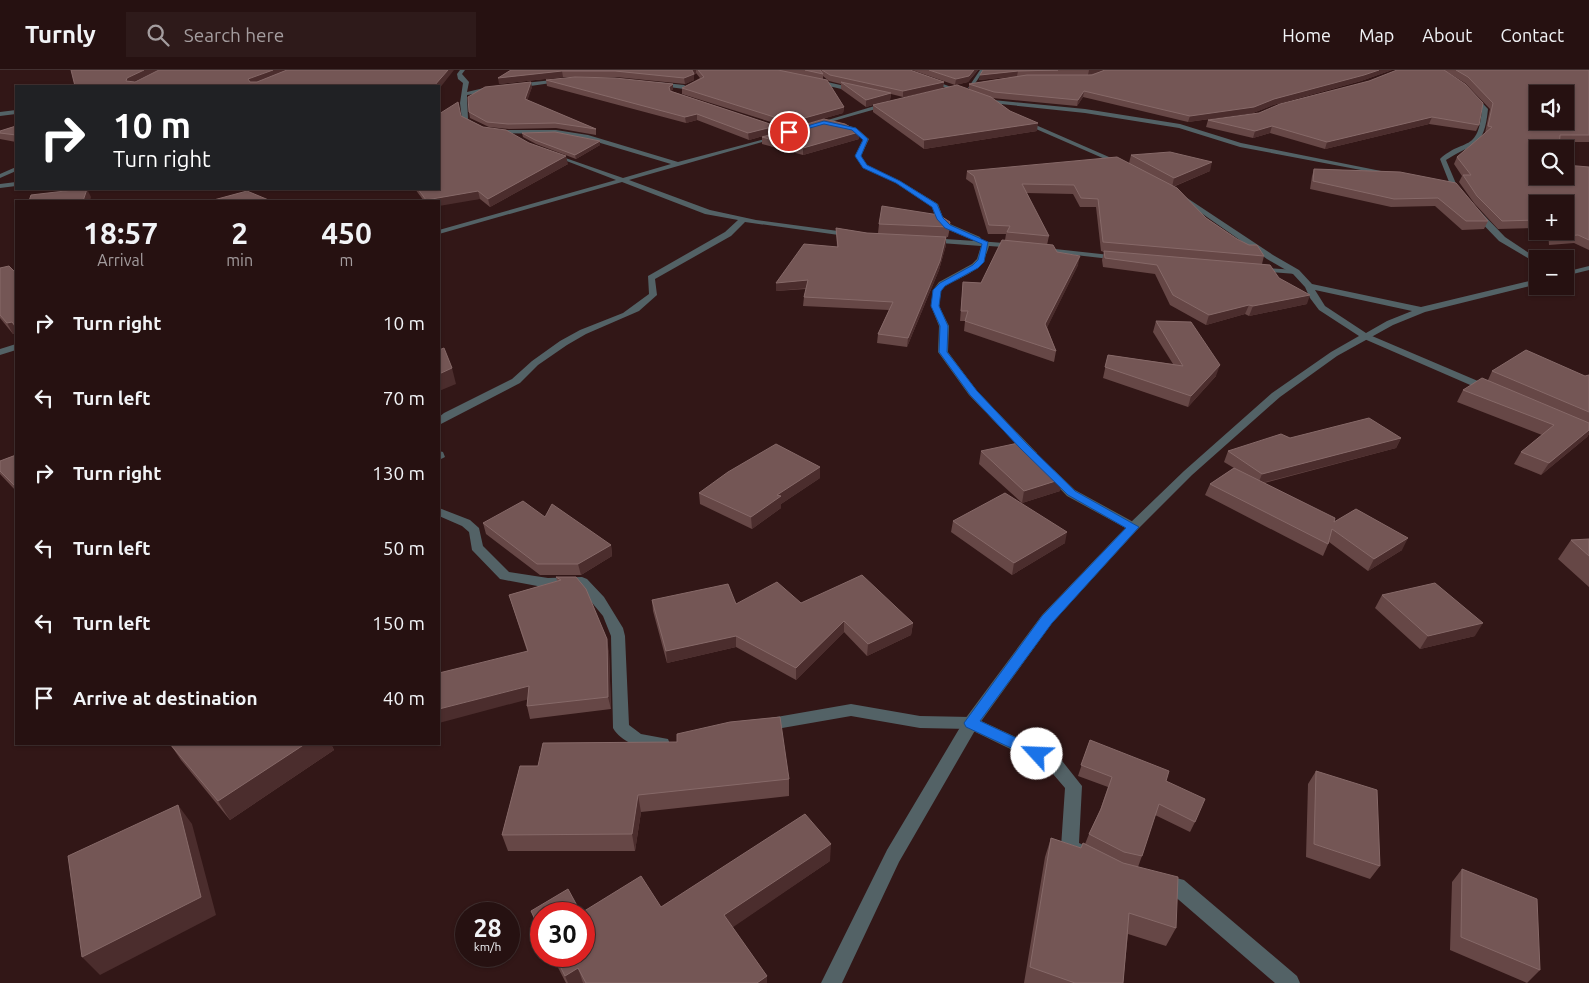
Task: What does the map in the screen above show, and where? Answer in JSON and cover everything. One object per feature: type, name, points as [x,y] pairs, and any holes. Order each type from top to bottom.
[{"type":"street","points":[[464,70],[459,74],[460,78],[466,82],[463,103],[465,120],[487,131],[509,133],[556,132],[588,137],[676,164]]},
{"type":"street","points":[[901,70],[970,94]]},
{"type":"street","points":[[970,87],[982,70]]},
{"type":"street","points":[[464,94],[488,89],[568,80]]},
{"type":"street","points":[[812,81],[868,92]]},
{"type":"street","points":[[646,82],[684,87]]},
{"type":"street","points":[[938,93],[978,84]]},
{"type":"street","points":[[673,94],[691,85]]},
{"type":"street","points":[[1466,88],[1485,109],[1484,126],[1470,146],[1449,154],[1443,159],[1454,187],[1467,203]]},
{"type":"street","points":[[985,100],[1085,110],[1180,126],[1240,145],[1406,176]]},
{"type":"street","points":[[806,127],[897,102]]},
{"type":"street","points":[[993,102],[1009,114],[1130,169]]},
{"type":"street","points":[[0,114],[15,112]]},
{"type":"street","points":[[824,122],[854,129],[866,139],[858,156],[865,166],[898,182],[935,206],[940,219],[947,226],[986,243]]},
{"type":"street","points":[[1180,126],[1200,124]]},
{"type":"street","points":[[440,232],[789,132]]},
{"type":"street","points":[[509,133],[517,138]]},
{"type":"street","points":[[542,150],[708,212],[743,220],[858,235]]},
{"type":"street","points":[[0,176],[15,169]]},
{"type":"street","points":[[0,186],[15,184]]},
{"type":"street","points":[[1446,185],[1454,187]]},
{"type":"street","points":[[1171,191],[1270,257],[1296,272],[1309,286],[1314,298],[1322,308],[1365,336],[1499,394]]},
{"type":"street","points":[[1473,209],[1502,239],[1529,256]]},
{"type":"street","points":[[440,421],[452,411],[514,382],[525,375],[533,365],[574,336],[632,312],[646,303],[652,294],[650,278],[728,234],[743,220]]},
{"type":"street","points":[[926,240],[1026,247]]},
{"type":"street","points":[[986,243],[981,260],[975,266],[942,284],[937,290],[935,306],[944,326],[943,352],[973,393],[1072,493],[1133,527]]},
{"type":"street","points":[[1035,248],[1125,258]]},
{"type":"street","points":[[1249,268],[1296,272]]},
{"type":"street","points":[[1574,272],[1589,268]]},
{"type":"street","points":[[831,983],[893,856],[971,723],[1047,619],[1133,527],[1188,473],[1276,395],[1334,354],[1390,323],[1422,310],[1529,283]]},
{"type":"street","points":[[1309,286],[1422,310]]},
{"type":"street","points":[[0,352],[15,347]]},
{"type":"street","points":[[440,512],[466,523],[475,531],[477,547],[505,576],[548,583],[582,582],[600,601],[615,624],[618,636],[621,728],[637,740],[667,745],[675,743]]},
{"type":"street","points":[[755,727],[852,710],[920,722],[971,723],[1053,762],[1074,786],[1070,847],[1093,860]]},
{"type":"street","points":[[1142,878],[1177,886],[1290,983]]},
{"type":"building","points":[[71,70],[144,70],[127,78],[126,81],[135,82],[159,70],[273,70],[248,79],[250,82],[257,82],[287,70],[448,70],[435,85],[75,85]]},
{"type":"building","points":[[511,70],[692,70],[694,74],[684,78],[615,71],[562,71],[498,78]]},
{"type":"building","points":[[698,70],[778,70],[827,80],[844,107],[790,122],[682,88],[704,77]]},
{"type":"building","points":[[805,70],[820,70],[823,74]]},
{"type":"building","points":[[822,70],[910,70],[944,82],[903,91],[830,75]]},
{"type":"building","points":[[929,70],[974,70],[969,76],[956,79]]},
{"type":"building","points":[[983,70],[1058,70],[1018,71],[980,75]]},
{"type":"building","points":[[1105,70],[1379,70],[1274,99],[1254,107],[1190,116],[1084,91],[1078,100],[994,92],[969,84],[1027,75],[1092,75]]},
{"type":"building","points":[[1397,70],[1444,70],[1465,84],[1483,103],[1479,125],[1432,117],[1327,142],[1272,126],[1255,131],[1208,120],[1259,113],[1280,104],[1369,81]]},
{"type":"building","points":[[1456,70],[1589,70],[1589,135],[1560,135],[1560,140],[1529,140],[1529,185],[1574,185],[1574,166],[1589,167],[1589,240],[1578,235],[1574,235],[1574,195],[1529,195],[1529,220],[1502,221],[1477,196],[1463,175],[1471,175],[1457,157],[1492,127],[1488,126],[1493,103],[1468,77]]},
{"type":"building","points":[[575,77],[615,78],[673,84],[669,87],[670,91],[776,126],[748,133],[697,114],[685,117],[546,80]]},
{"type":"building","points":[[531,82],[525,99],[596,129],[555,123],[508,124],[487,122],[469,112],[468,97],[485,87]]},
{"type":"building","points":[[841,82],[891,93],[866,100]]},
{"type":"building","points":[[957,85],[991,97],[1010,111],[1038,123],[924,140],[873,105]]},
{"type":"building","points":[[458,102],[461,116],[483,127],[506,130],[529,143],[566,156],[488,199],[478,191],[426,200],[419,190],[440,190],[440,113]]},
{"type":"building","points":[[824,119],[845,124],[859,132],[803,148],[762,137]]},
{"type":"building","points":[[15,126],[15,135],[0,133],[0,131]]},
{"type":"building","points":[[555,132],[600,141],[575,155],[522,133]]},
{"type":"building","points":[[1170,152],[1212,162],[1174,178],[1131,155]]},
{"type":"building","points":[[1117,157],[1177,188],[1206,218],[1237,239],[1249,245],[1257,245],[1264,256],[1103,242],[1098,199],[1081,198],[1074,185],[1022,184],[1049,236],[1007,232],[1010,226],[989,225],[974,176],[967,171]]},
{"type":"building","points":[[1314,169],[1400,172],[1456,183],[1488,221],[1466,221],[1438,198],[1394,199],[1313,181]]},
{"type":"building","points":[[87,190],[83,200],[29,200],[31,195]]},
{"type":"building","points":[[247,191],[269,200],[214,200]]},
{"type":"building","points":[[882,206],[939,215],[950,222],[949,227],[879,224]]},
{"type":"building","points":[[836,228],[867,233],[946,237],[940,261],[908,338],[878,334],[893,302],[804,297],[808,280],[776,283],[804,244],[838,247]]},
{"type":"building","points":[[1002,240],[1053,245],[1057,252],[1080,256],[1045,324],[1056,351],[965,321],[968,311],[961,311],[963,282],[981,283]]},
{"type":"building","points":[[1104,251],[1270,265],[1279,278],[1310,295],[1253,306],[1249,305],[1209,315],[1173,295],[1157,265],[1105,258]]},
{"type":"building","points":[[9,266],[15,272],[15,326],[12,322],[7,323],[0,315],[0,268]]},
{"type":"building","points":[[1156,321],[1191,322],[1220,365],[1191,396],[1105,367],[1108,355],[1183,366]]},
{"type":"building","points":[[444,348],[452,368],[440,374],[440,350]]},
{"type":"building","points":[[1526,350],[1585,376],[1589,375],[1589,412],[1492,371]]},
{"type":"building","points":[[1482,378],[1589,423],[1589,430],[1549,463],[1521,452],[1554,425],[1463,390]]},
{"type":"building","points":[[1369,418],[1401,438],[1262,474],[1228,451],[1281,434],[1290,438]]},
{"type":"building","points":[[1023,442],[1062,479],[1024,491],[981,451]]},
{"type":"building","points":[[776,444],[820,467],[777,495],[781,496],[751,517],[699,493],[728,472]]},
{"type":"building","points":[[15,455],[15,486],[0,471],[0,461]]},
{"type":"building","points":[[1234,468],[1335,518],[1334,522],[1356,509],[1408,538],[1374,559],[1332,529],[1328,544],[1210,484]]},
{"type":"building","points":[[1005,493],[1067,532],[1014,563],[953,521]]},
{"type":"building","points":[[523,501],[545,517],[552,504],[611,545],[578,564],[537,564],[483,523]]},
{"type":"building","points":[[1589,539],[1589,556],[1571,540]]},
{"type":"building","points":[[862,575],[913,623],[868,644],[844,621],[796,668],[736,636],[666,651],[652,600],[728,584],[736,604],[777,582],[801,603]]},
{"type":"building","points":[[556,577],[576,577],[586,589],[607,639],[608,697],[527,706],[529,686],[440,709],[440,673],[528,651],[509,595],[561,580]]},
{"type":"building","points":[[1435,583],[1483,623],[1428,636],[1382,595]]},
{"type":"building","points":[[780,717],[789,779],[638,795],[632,834],[502,835],[520,766],[538,766],[543,743],[677,742],[677,734],[730,722]]},
{"type":"building","points":[[1090,740],[1169,771],[1166,781],[1205,799],[1195,822],[1159,804],[1142,856],[1124,852],[1089,834],[1101,809],[1112,777],[1081,765]]},
{"type":"building","points":[[171,745],[303,745],[218,801]]},
{"type":"building","points":[[1316,771],[1377,790],[1380,866],[1314,844]]},
{"type":"building","points":[[178,805],[201,897],[82,957],[68,856]]},
{"type":"building","points":[[805,814],[831,844],[724,915],[767,976],[757,983],[586,983],[578,968],[565,976],[560,967],[595,967],[595,904],[641,876],[661,907]]},
{"type":"building","points":[[1051,838],[1081,848],[1083,843],[1123,863],[1178,877],[1176,928],[1129,913],[1123,983],[1075,983],[1030,967]]},
{"type":"building","points":[[1462,869],[1537,899],[1540,970],[1461,937]]},
{"type":"building","points":[[568,889],[575,902],[546,902]]},
{"type":"route","points":[[789,132],[824,122],[854,129],[866,139],[858,156],[865,166],[898,182],[935,206],[940,219],[947,226],[986,243],[981,260],[975,266],[942,284],[937,290],[935,306],[944,326],[943,352],[973,393],[1023,446],[1072,493],[1133,527],[1047,619],[971,723],[1037,754]]}]
